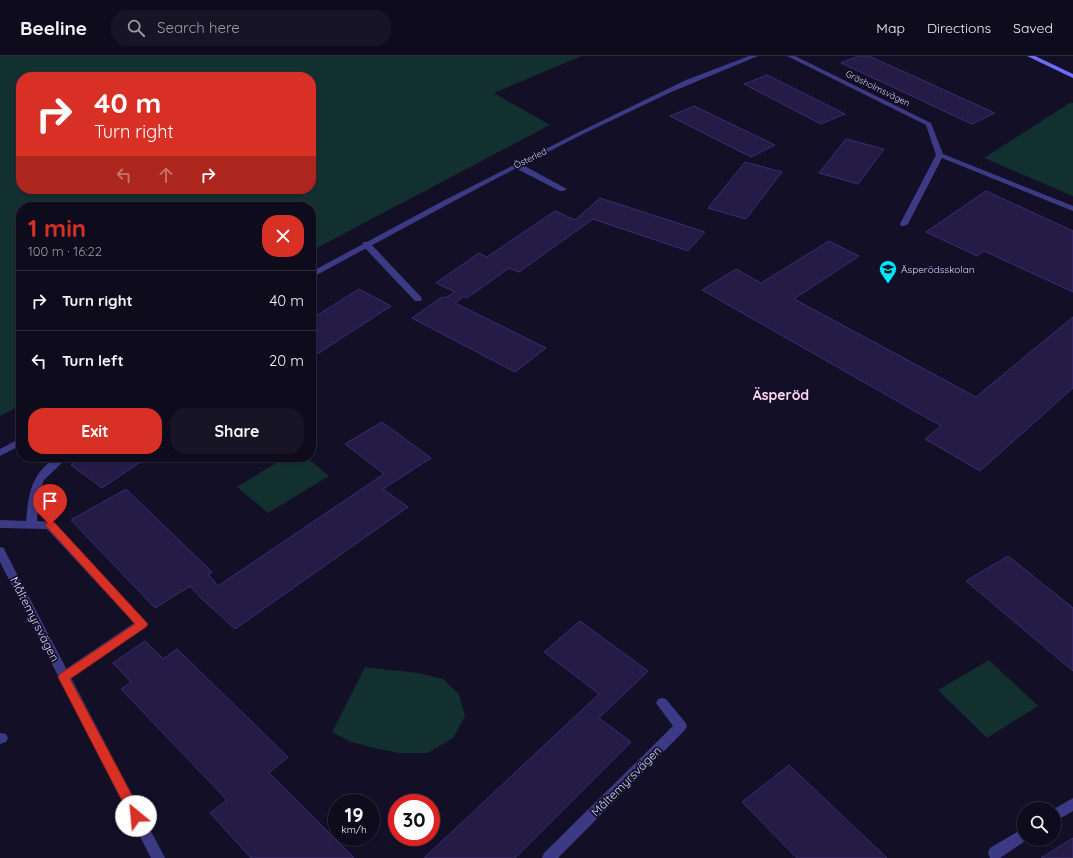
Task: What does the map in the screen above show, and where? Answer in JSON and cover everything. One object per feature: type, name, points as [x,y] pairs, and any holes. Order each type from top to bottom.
[{"type":"street","name":"Österled","points":[[316,272],[516,164],[636,106],[710,73],[755,56]]},
{"type":"street","name":"Gräsholmsvägen","points":[[790,56],[929,124],[940,155]]},
{"type":"street","points":[[1030,56],[1073,76]]},
{"type":"street","points":[[904,224],[940,155],[1073,209]]},
{"type":"street","points":[[516,164],[563,189]]},
{"type":"street","points":[[366,244],[418,299]]},
{"type":"street","points":[[0,454],[16,444]]},
{"type":"street","points":[[31,524],[35,487],[44,471],[56,462]]},
{"type":"street","points":[[0,524],[50,525],[142,624],[64,677]]},
{"type":"street","name":"Måltemyrsvägen","points":[[0,551],[158,858]]},
{"type":"street","name":"Måltemyrsvägen","points":[[549,858],[681,726],[662,703]]},
{"type":"street","points":[[1061,812],[1073,804]]},
{"type":"street","points":[[995,853],[1017,839]]},
{"type":"green space","points":[[0,56],[582,56],[494,93],[550,125],[316,248],[316,202],[16,202],[16,408],[0,416]]},
{"type":"green space","points":[[1071,102],[1073,103],[1073,196],[984,158]]},
{"type":"green space","points":[[278,462],[312,462],[329,476],[268,513],[237,487]]},
{"type":"green space","points":[[989,660],[1038,706],[987,738],[938,690]]},
{"type":"green space","points":[[365,667],[418,673],[443,679],[459,694],[465,716],[453,738],[428,753],[399,753],[351,742],[332,732]]},
{"type":"building","points":[[858,56],[869,56],[995,113],[972,124],[841,63]]},
{"type":"building","points":[[767,75],[845,114],[821,124],[744,84]]},
{"type":"building","points":[[694,106],[775,145],[751,157],[670,116]]},
{"type":"building","points":[[846,139],[884,149],[858,184],[819,173]]},
{"type":"building","points":[[745,162],[782,172],[746,219],[708,208]]},
{"type":"building","points":[[986,191],[1073,231],[1073,292],[984,251],[977,256],[926,232]]},
{"type":"building","points":[[600,198],[705,232],[688,251],[593,219],[519,272],[509,268],[467,298],[464,296],[455,303],[546,348],[515,372],[412,318],[442,297],[445,298],[455,292],[436,283],[479,253],[487,257],[555,211],[575,220]]},
{"type":"building","points":[[829,241],[859,256],[794,299],[976,397],[1073,317],[1073,388],[980,471],[925,439],[941,426],[702,290],[736,269],[761,283]]},
{"type":"building","points":[[359,289],[391,306],[316,355],[316,316]]},
{"type":"building","points":[[382,422],[431,458],[383,489],[408,507],[235,629],[190,586],[155,608],[71,520],[126,489],[212,572],[208,574],[218,586],[384,474],[345,444]]},
{"type":"building","points":[[76,462],[141,462],[102,488],[71,465]]},
{"type":"building","points":[[1008,556],[1073,608],[1073,671],[966,581]]},
{"type":"building","points":[[580,621],[648,671],[599,718],[631,742],[515,858],[424,858],[437,846],[440,846],[440,843],[599,694],[544,652]]},
{"type":"building","points":[[145,641],[163,659],[177,649],[288,757],[269,773],[328,832],[328,846],[342,846],[354,858],[251,858],[210,813],[227,800],[121,689],[131,682],[113,663]]},
{"type":"building","points":[[789,765],[887,858],[797,858],[742,802]]},
{"type":"building","points":[[1073,838],[1073,858],[1041,858],[1061,846]]},
{"type":"place","name":"Äsperödsskolan","points":[[888,284]]},
{"type":"district","name":"Äsperöd","points":[[781,395]]},
{"type":"route","points":[[50,525],[142,624],[64,677],[136,816]]}]
